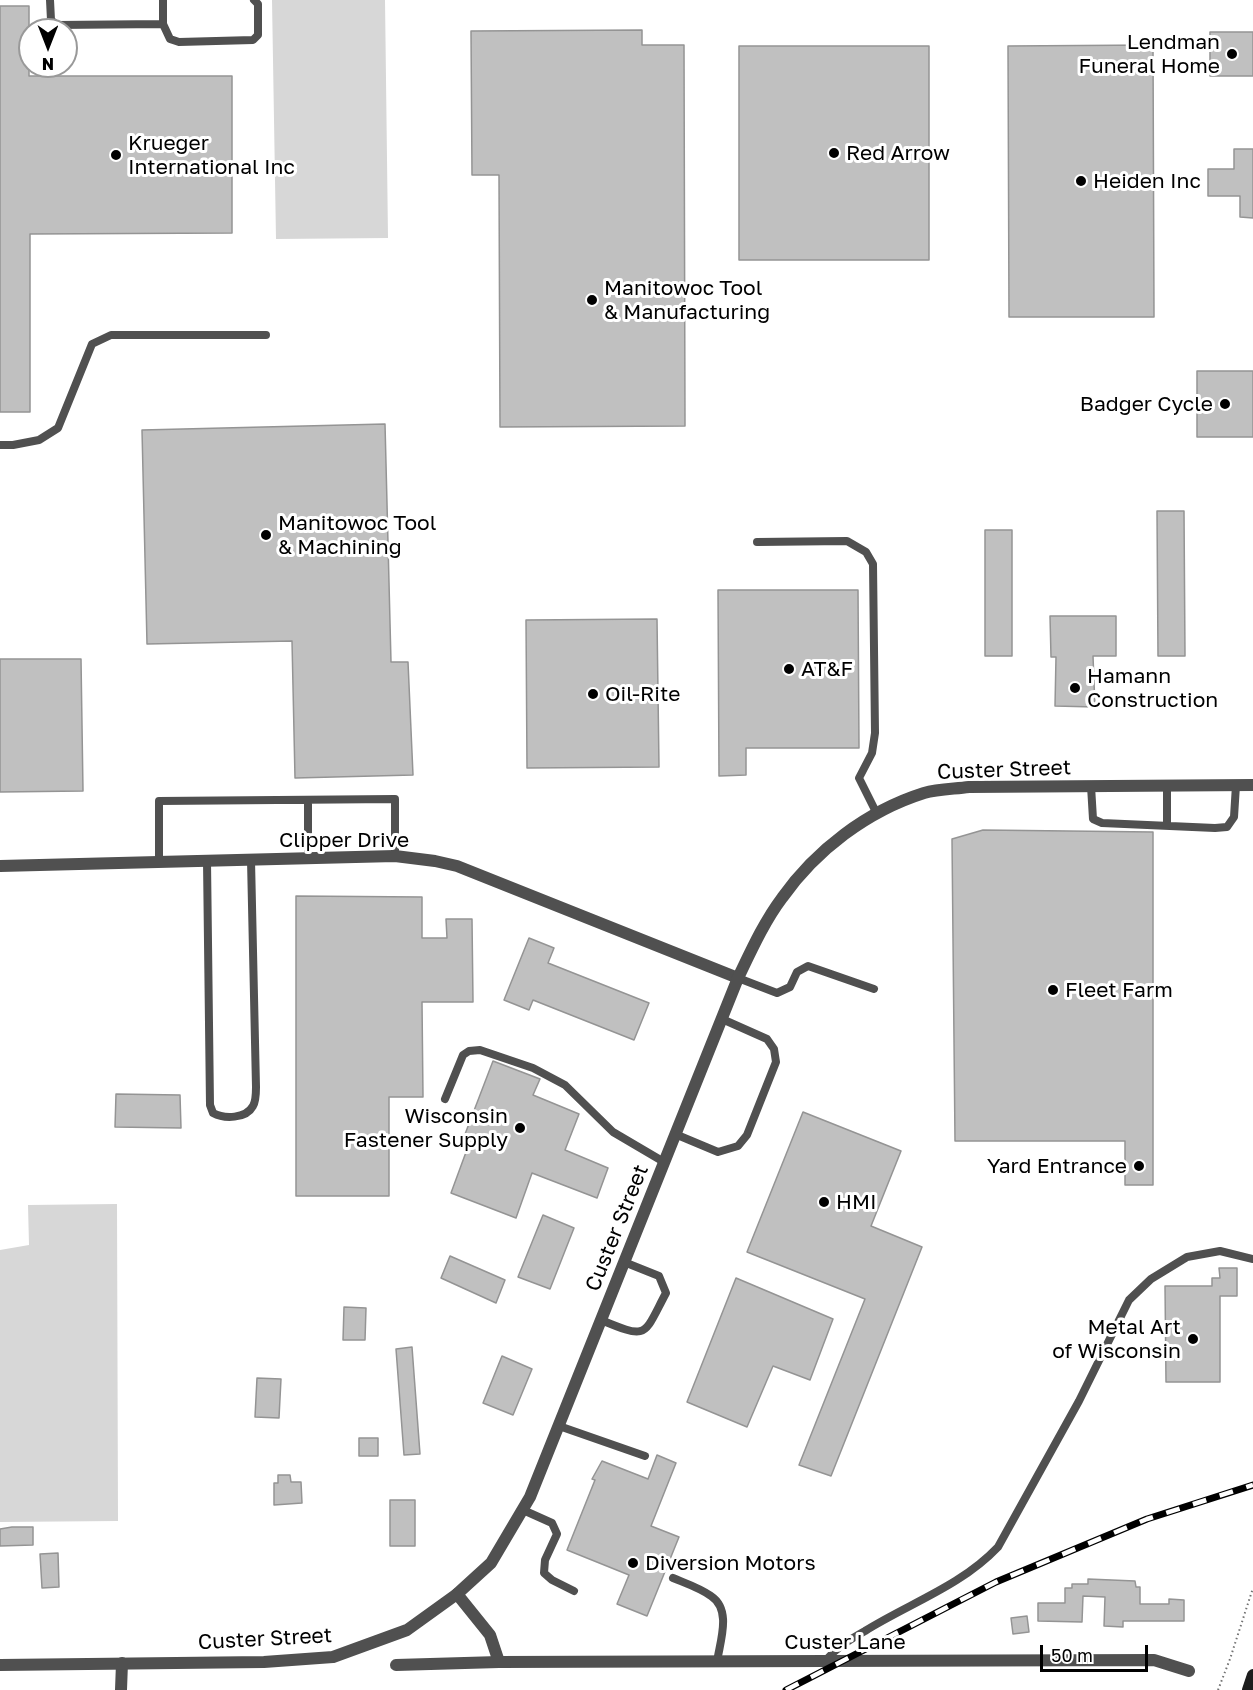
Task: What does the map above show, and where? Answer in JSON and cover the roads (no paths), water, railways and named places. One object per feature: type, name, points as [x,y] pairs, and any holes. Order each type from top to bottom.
[{"type":"main road","points":[[1248,1690],[1253,1675]]},
{"type":"street","name":"Custer Street","points":[[0,1665],[264,1662],[333,1657],[407,1630],[457,1594],[491,1563],[530,1497],[738,978],[764,926],[782,897],[814,858],[850,830],[877,814],[925,793],[969,787],[1253,785]]},
{"type":"street","name":"Clipper Drive","points":[[0,866],[395,856],[435,861],[457,867],[738,978]]},
{"type":"street","points":[[457,1594],[490,1635],[499,1662]]},
{"type":"street","name":"Custer Lane","points":[[396,1665],[499,1662],[1154,1660],[1189,1671]]},
{"type":"street","points":[[121,1690],[122,1663]]},
{"type":"lane","points":[[50,0],[51,20],[57,25],[163,24]]},
{"type":"lane","points":[[163,0],[163,24],[170,39],[179,42],[253,40],[258,35],[258,4],[254,0]]},
{"type":"lane","points":[[0,445],[39,440],[58,428],[92,344],[111,335],[266,335]]},
{"type":"lane","points":[[757,542],[847,541],[866,552],[873,564],[875,733],[872,753],[860,778],[877,814]]},
{"type":"lane","points":[[1167,785],[1167,826]]},
{"type":"lane","points":[[1090,786],[1093,819],[1102,823],[1227,827],[1234,817],[1236,785]]},
{"type":"lane","points":[[159,862],[159,801],[395,799],[395,856]]},
{"type":"lane","points":[[308,800],[308,859]]},
{"type":"lane","points":[[207,861],[210,1105],[213,1113],[228,1117],[248,1112],[254,1104],[256,1087],[251,860]]},
{"type":"lane","points":[[738,978],[777,993],[790,987],[797,972],[808,966],[874,989]]},
{"type":"lane","points":[[675,1134],[718,1152],[738,1146],[747,1135],[776,1062],[774,1049],[767,1040],[722,1019]]},
{"type":"lane","points":[[445,1099],[464,1055],[469,1051],[480,1050],[533,1068],[565,1085],[613,1132],[664,1162]]},
{"type":"lane","points":[[824,1662],[835,1649],[965,1576],[983,1563],[998,1546],[1079,1401],[1129,1300],[1151,1279],[1187,1257],[1220,1251],[1253,1259]]},
{"type":"lane","points":[[601,1320],[631,1332],[647,1329],[666,1293],[659,1276],[624,1262]]},
{"type":"lane","points":[[559,1426],[645,1456]]},
{"type":"lane","points":[[523,1510],[552,1523],[557,1534],[545,1560],[544,1573],[552,1580],[574,1591]]},
{"type":"lane","points":[[673,1578],[712,1596],[723,1611],[717,1662]]},
{"type":"railway","points":[[786,1690],[996,1582],[1147,1519],[1253,1485]]},
{"type":"place","name":"Lendman Funeral Home","points":[[1232,54]]},
{"type":"place","name":"Red Arrow","points":[[834,153]]},
{"type":"place","name":"Krueger International Inc","points":[[116,155]]},
{"type":"place","name":"Heiden Inc","points":[[1081,181]]},
{"type":"place","name":"Manitowoc Tool & Manufacturing","points":[[592,300]]},
{"type":"place","name":"Badger Cycle","points":[[1225,404]]},
{"type":"place","name":"Manitowoc Tool & Machining","points":[[266,535]]},
{"type":"place","name":"AT&F","points":[[789,669]]},
{"type":"place","name":"Hamann Construction","points":[[1075,688]]},
{"type":"place","name":"Oil-Rite","points":[[593,694]]},
{"type":"place","name":"Fleet Farm","points":[[1053,990]]},
{"type":"place","name":"Wisconsin Fastener Supply","points":[[520,1128]]},
{"type":"place","name":"Yard Entrance","points":[[1139,1166]]},
{"type":"place","name":"HMI","points":[[824,1202]]},
{"type":"place","name":"Metal Art of Wisconsin","points":[[1193,1339]]},
{"type":"place","name":"Diversion Motors","points":[[633,1563]]}]
